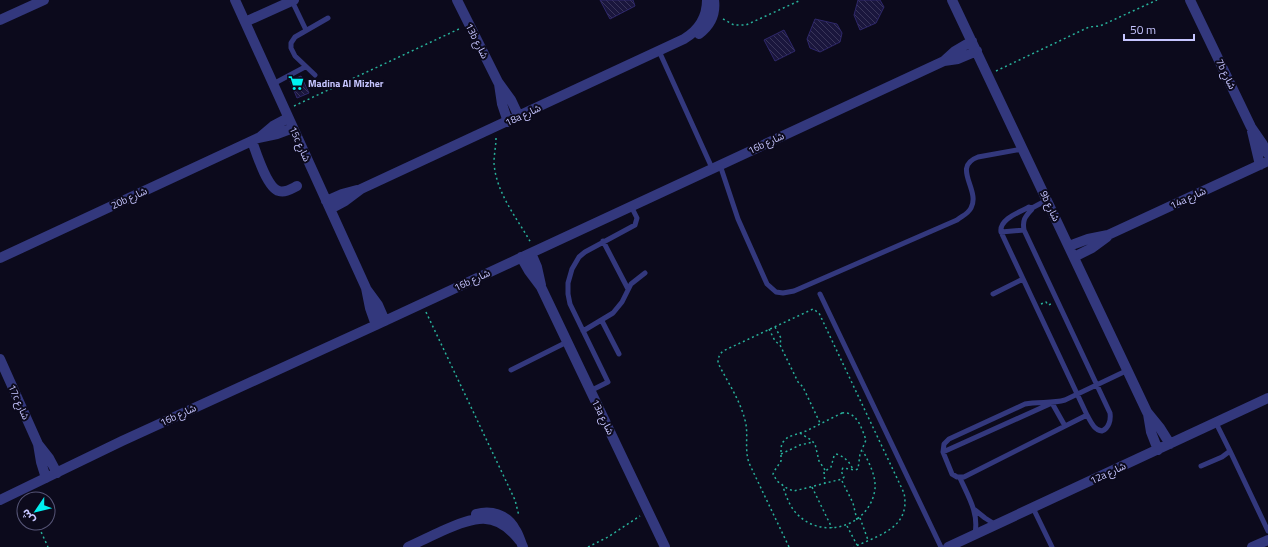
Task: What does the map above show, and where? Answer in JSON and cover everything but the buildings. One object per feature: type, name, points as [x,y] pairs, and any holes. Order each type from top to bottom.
[{"type":"street","points":[[0,20],[44,0]]},
{"type":"street","name":"15c شارع","points":[[235,0],[366,288],[378,305],[385,321]]},
{"type":"street","points":[[245,22],[293,0]]},
{"type":"street","name":"13b شارع","points":[[457,0],[498,82],[511,100],[519,117]]},
{"type":"street","points":[[707,0],[710,14]]},
{"type":"street","points":[[710,14],[714,0]]},
{"type":"street","name":"9b شارع","points":[[952,0],[1128,370],[1147,412],[1151,432],[1158,450]]},
{"type":"street","name":"7b شارع","points":[[1190,0],[1251,127],[1264,163]]},
{"type":"street","name":"18a شارع","points":[[328,205],[342,194],[361,190],[684,39],[698,28],[710,14]]},
{"type":"street","name":"16b شارع","points":[[944,61],[954,51],[972,41]]},
{"type":"street","name":"16b شارع","points":[[0,500],[122,441],[385,321],[944,61],[958,59],[976,51]]},
{"type":"street","name":"13b شارع","points":[[498,82],[502,104],[508,122]]},
{"type":"street","name":"20b شارع","points":[[255,140],[286,114]]},
{"type":"street","name":"7b شارع","points":[[1251,127],[1268,154]]},
{"type":"street","name":"20b شارع","points":[[0,258],[255,140],[293,128]]},
{"type":"street","points":[[255,140],[264,171],[275,189],[280,192],[285,192],[297,186]]},
{"type":"street","name":"14a شارع","points":[[1069,246],[1108,235],[1264,163]]},
{"type":"street","name":"14a شارع","points":[[1074,257],[1092,248],[1108,235]]},
{"type":"street","name":"13a شارع","points":[[533,252],[541,287]]},
{"type":"street","name":"13a شارع","points":[[521,258],[541,287],[665,547]]},
{"type":"street","name":"15c شارع","points":[[366,288],[370,308],[376,325]]},
{"type":"street","name":"17c شارع","points":[[0,359],[38,444],[41,462],[46,478]]},
{"type":"street","name":"12a شارع","points":[[948,547],[1268,398]]},
{"type":"street","name":"9b شارع","points":[[1147,412],[1160,428],[1170,444]]},
{"type":"street","name":"17c شارع","points":[[38,444],[50,458],[57,473]]},
{"type":"street","points":[[408,547],[476,514],[490,512],[512,531],[521,544]]},
{"type":"street","points":[[1252,547],[1268,540]]},
{"type":"lane","points":[[293,0],[306,30]]},
{"type":"lane","points":[[315,75],[295,56],[291,46],[293,39],[328,18]]},
{"type":"lane","points":[[659,51],[716,167],[767,284],[771,289],[783,294],[794,291],[956,220],[966,214],[972,206],[973,201],[971,186],[966,173],[966,168],[969,162],[978,157],[1023,149]]},
{"type":"lane","points":[[273,84],[306,66]]},
{"type":"lane","points":[[1032,208],[1029,207],[1005,221],[1002,224],[1001,232],[1088,415],[1097,430],[1102,431],[1107,428],[1110,413],[1024,230],[1025,215],[1032,208],[1047,200]]},
{"type":"lane","points":[[590,391],[608,382],[568,299],[567,288],[569,276],[579,257],[591,247],[635,225],[637,218],[631,206]]},
{"type":"lane","points":[[1001,232],[1024,230]]},
{"type":"lane","points":[[603,241],[628,289]]},
{"type":"lane","points":[[584,331],[602,321],[618,308],[628,289],[635,280],[645,273]]},
{"type":"lane","points":[[993,294],[1023,279]]},
{"type":"lane","points":[[820,294],[941,547]]},
{"type":"lane","points":[[602,321],[619,354]]},
{"type":"lane","points":[[511,370],[567,342]]},
{"type":"lane","points":[[942,452],[1052,403],[1065,400],[1128,370]]},
{"type":"lane","points":[[975,534],[976,522],[974,510],[960,478],[952,474],[942,452],[944,444],[949,439],[1025,404],[1036,402],[1052,403]]},
{"type":"lane","points":[[1052,403],[1065,426]]},
{"type":"lane","points":[[960,478],[1088,415]]},
{"type":"lane","points":[[1216,423],[1268,531]]},
{"type":"lane","points":[[1201,466],[1222,457],[1230,450]]},
{"type":"lane","points":[[1033,508],[1052,547]]},
{"type":"lane","points":[[974,510],[996,524]]},
{"type":"path","points":[[710,14],[734,25],[746,26],[801,0]]},
{"type":"path","points":[[988,74],[1089,27],[1100,26],[1157,0]]},
{"type":"path","points":[[286,114],[469,24]]},
{"type":"path","points":[[493,128],[496,139],[494,163],[500,186],[533,252]]},
{"type":"path","points":[[1036,306],[1046,302],[1048,305],[1058,300]]},
{"type":"path","points":[[422,303],[515,500],[519,517]]},
{"type":"path","points":[[789,547],[749,463],[746,451],[745,420],[718,363],[718,356],[723,351],[811,309],[819,313],[904,493],[906,501],[905,508],[899,522],[887,532],[854,547]]},
{"type":"path","points":[[775,326],[781,338],[780,345]]},
{"type":"path","points":[[769,329],[775,341],[780,345],[798,382],[803,387],[820,424]]},
{"type":"path","points":[[842,413],[852,414],[857,419],[866,440],[860,456],[859,467],[857,470],[842,469],[844,477],[841,480],[794,491],[788,489],[775,479],[773,474],[781,461],[781,448],[784,440],[792,434],[800,433],[842,413]]},
{"type":"path","points":[[800,433],[813,442],[816,447],[819,461],[825,470],[825,484]]},
{"type":"path","points":[[781,454],[800,444],[813,442]]},
{"type":"path","points":[[782,484],[790,504],[798,515],[814,526],[832,528],[847,526],[860,517],[870,504],[874,494],[875,484],[871,468],[862,450]]},
{"type":"path","points":[[825,470],[831,467],[834,456],[838,454],[848,461],[853,470]]},
{"type":"path","points":[[841,480],[851,499],[857,520]]},
{"type":"path","points":[[812,487],[832,528]]},
{"type":"path","points":[[588,547],[608,538],[630,522],[648,512]]},
{"type":"path","points":[[860,517],[868,540]]},
{"type":"path","points":[[847,526],[857,545]]},
{"type":"path","points":[[41,531],[48,547]]},
{"type":"place","name":"Madina Al Mizher","points":[[296,83]]}]
